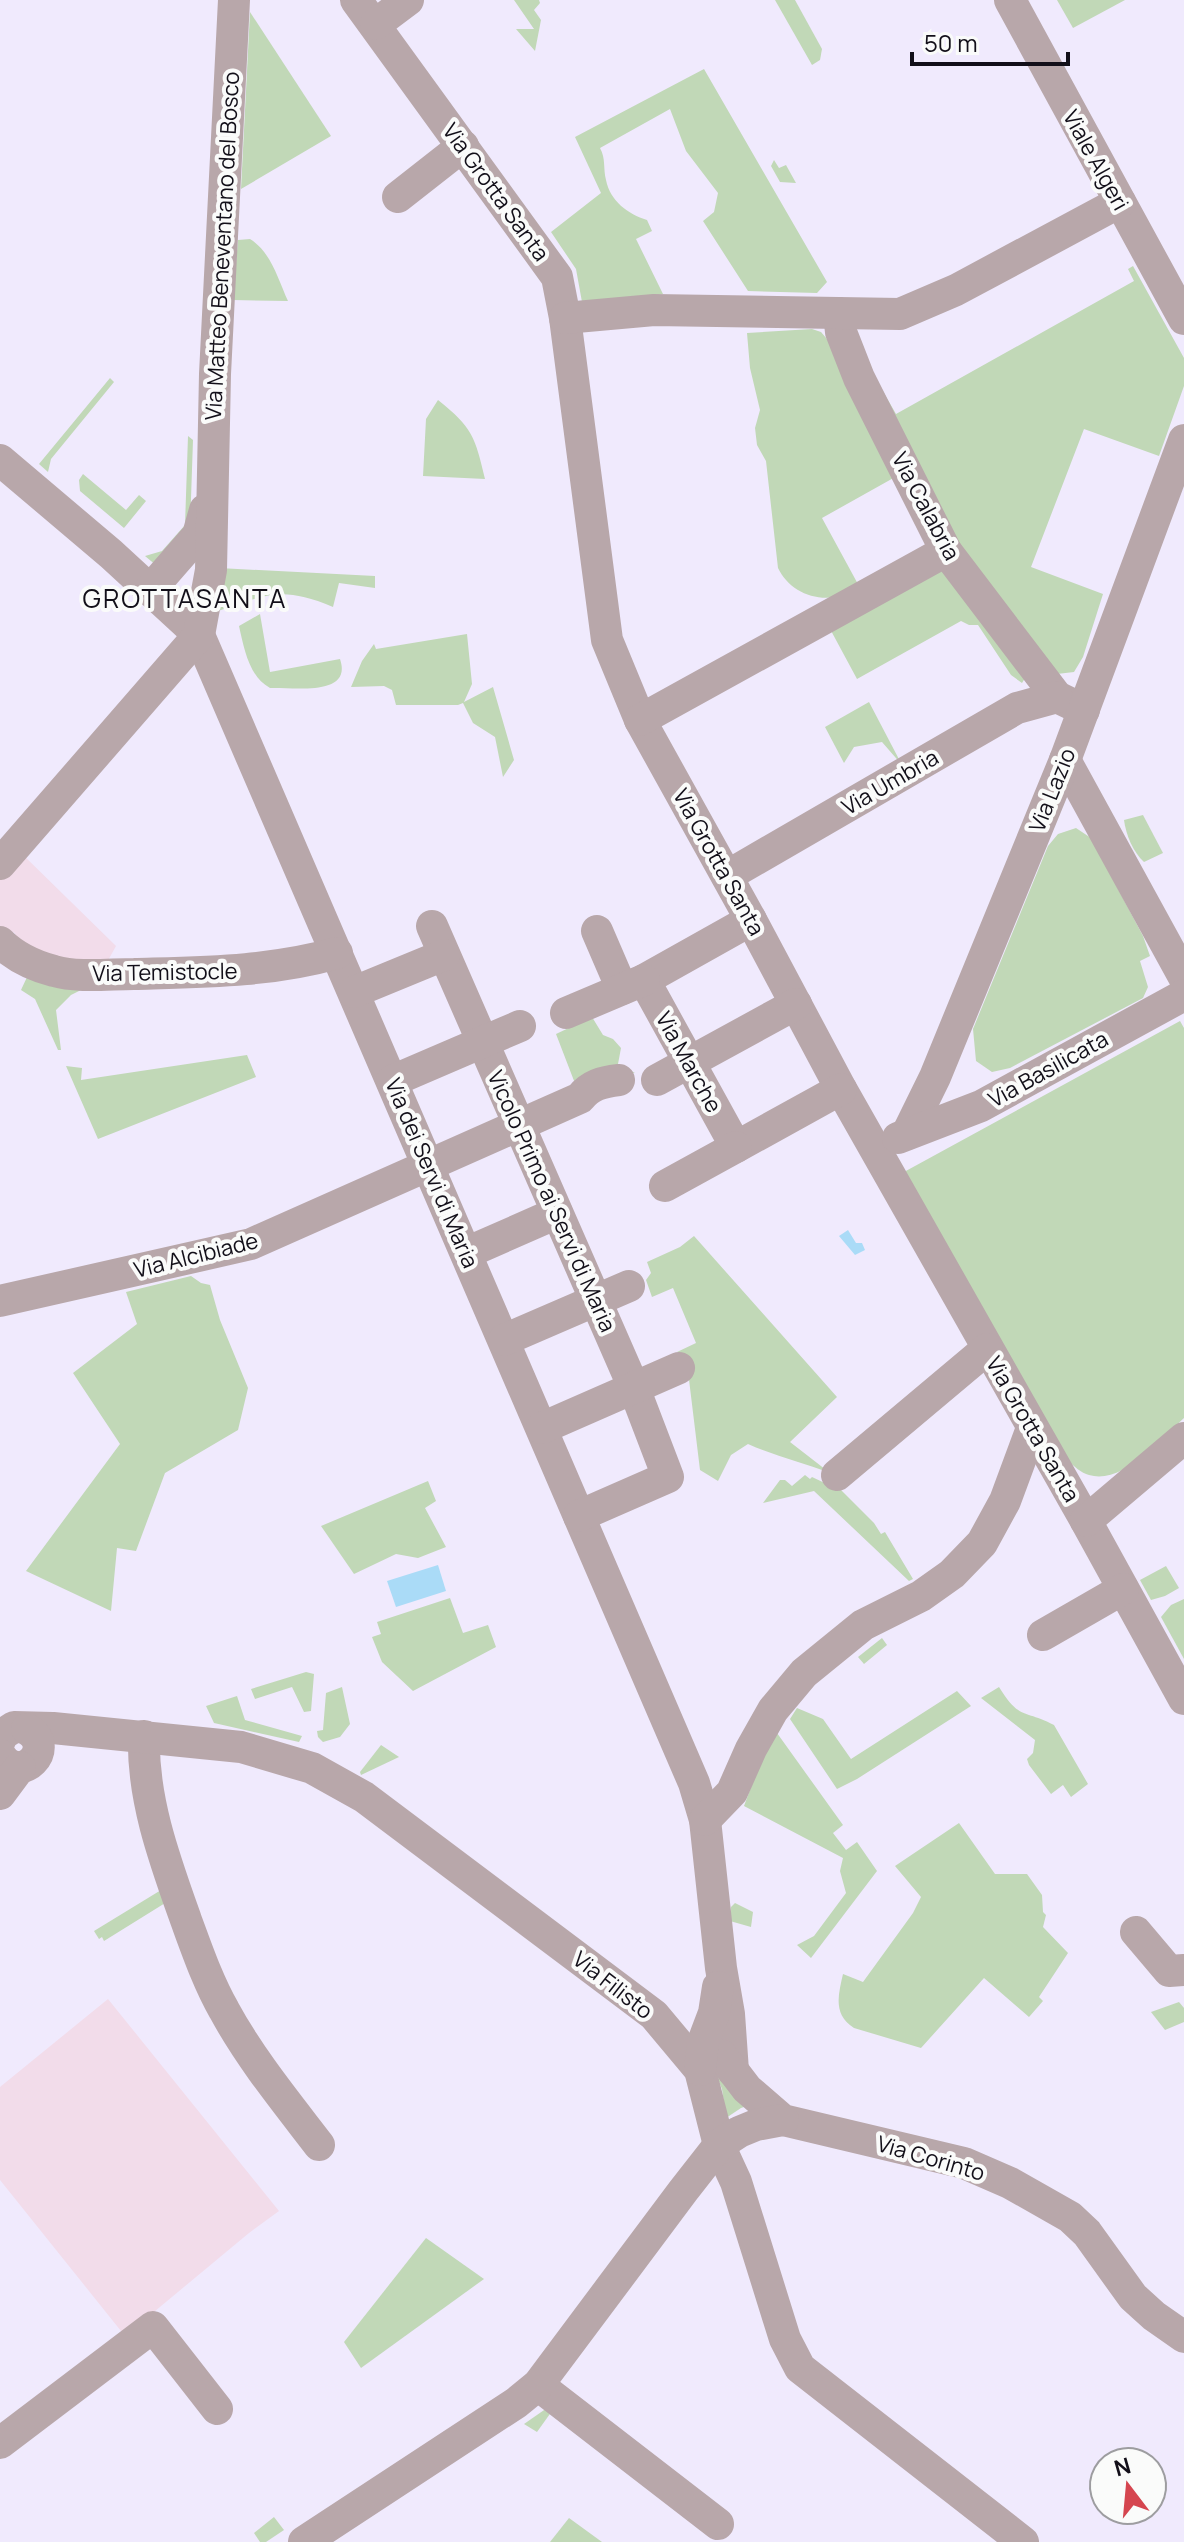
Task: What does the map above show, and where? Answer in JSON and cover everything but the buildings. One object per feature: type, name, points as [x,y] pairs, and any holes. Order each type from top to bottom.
[{"type":"street","name":"Via Matteo Beneventano del Bosco","points":[[211,492],[234,0]]},
{"type":"street","points":[[366,12],[408,0]]},
{"type":"street","name":"Viale Algeri","points":[[1010,0],[1184,319]]},
{"type":"street","name":"Viale Algeri","points":[[1031,0],[1184,281]]},
{"type":"street","name":"Via Grotta Santa","points":[[366,12],[557,277],[607,640],[640,720],[841,1089],[1184,1699]]},
{"type":"street","points":[[398,197],[463,146]]},
{"type":"street","points":[[565,318],[654,310],[900,314],[956,290],[1120,202]]},
{"type":"street","name":"Via Calabria","points":[[839,313],[841,332],[859,378],[946,551],[1070,703]]},
{"type":"street","name":"Via Lazio","points":[[907,1134],[935,1077],[1065,760],[1070,703],[1184,440]]},
{"type":"street","name":"Via dei Servi di Maria","points":[[0,460],[199,635],[694,1783],[705,1820],[721,1968]]},
{"type":"street","points":[[150,590],[198,535],[211,492]]},
{"type":"street","points":[[0,864],[199,635],[211,570],[211,492]]},
{"type":"street","points":[[640,720],[946,551]]},
{"type":"street","name":"Via Umbria","points":[[727,876],[1017,708],[1070,703]]},
{"type":"street","points":[[1065,760],[1184,977]]},
{"type":"street","points":[[566,1013],[633,985],[751,920]]},
{"type":"street","name":"Via Marche","points":[[597,931],[689,1063],[736,1147]]},
{"type":"street","name":"Vicolo Primo ai Servi di Maria","points":[[354,992],[438,941],[634,1388],[668,1477],[579,1516]]},
{"type":"street","name":"Via Temistocle","points":[[0,942],[25,960],[56,972],[106,974],[245,971],[302,963],[337,953]]},
{"type":"street","name":"Via Basilicata","points":[[875,1150],[907,1134],[981,1106],[1184,995]]},
{"type":"street","points":[[657,1080],[796,1004]]},
{"type":"street","points":[[392,1081],[520,1026]]},
{"type":"street","points":[[935,1077],[947,1096],[960,1105],[981,1106]]},
{"type":"street","name":"Via Alcibiade","points":[[0,1301],[251,1244],[580,1098],[588,1088],[619,1080]]},
{"type":"street","points":[[665,1186],[841,1089]]},
{"type":"street","points":[[466,1253],[557,1213]]},
{"type":"street","points":[[504,1340],[629,1286]]},
{"type":"street","points":[[837,1475],[987,1349]]},
{"type":"street","points":[[542,1428],[679,1368]]},
{"type":"street","points":[[705,1820],[732,1792],[773,1710],[804,1673],[863,1625],[921,1596],[952,1574],[982,1543],[1005,1501],[1032,1428]]},
{"type":"street","points":[[1086,1521],[1184,1438]]},
{"type":"street","points":[[1043,1635],[1123,1589]]},
{"type":"street","name":"Via Filisto","points":[[15,1740],[53,1728],[111,1732],[241,1747],[312,1768],[364,1797],[654,2015],[702,2056],[719,2145],[736,2182],[785,2339],[800,2368],[1023,2542]]},
{"type":"street","points":[[144,1736],[147,1786],[160,1841],[201,1960],[223,2010],[319,2145]]},
{"type":"street","points":[[0,1794],[15,1740]]},
{"type":"street","points":[[1136,1932],[1169,1971],[1184,1970]]},
{"type":"street","points":[[702,2056],[714,2013],[721,1968]]},
{"type":"street","points":[[721,1968],[729,2014],[733,2071]]},
{"type":"street","name":"Via Corinto","points":[[702,2056],[724,2057],[747,2089],[783,2120],[964,2163],[1010,2183],[1070,2217],[1087,2233],[1133,2297],[1184,2337]]},
{"type":"street","points":[[304,2542],[516,2403],[538,2385],[719,2145],[756,2125],[783,2120]]},
{"type":"street","points":[[683,2191],[708,2178],[723,2177],[736,2182]]},
{"type":"street","points":[[0,2443],[153,2327],[217,2409]]},
{"type":"street","points":[[538,2385],[718,2524]]},
{"type":"shaded area","points":[[20,852],[116,946],[106,964],[58,961],[14,939],[15,933],[0,927],[0,876]]},
{"type":"shaded area","points":[[108,1999],[279,2211],[125,2336],[0,2180],[0,2087]]},
{"type":"green space","points":[[514,0],[539,0],[534,10],[541,20],[535,51],[516,29],[534,29]]},
{"type":"green space","points":[[775,0],[795,0],[822,49],[820,60],[812,65]]},
{"type":"green space","points":[[1057,0],[1125,0],[1073,28]]},
{"type":"green space","points":[[250,12],[331,136],[241,189]]},
{"type":"green space","points":[[704,69],[827,282],[817,293],[748,291],[703,221],[714,212],[718,193],[686,151],[670,109],[600,148],[611,194],[627,210],[647,220],[652,231],[636,239],[663,294],[582,302],[576,269],[551,232],[601,193],[575,137]]},
{"type":"green space","points":[[774,160],[779,168],[786,165],[796,183],[780,182],[771,166]]},
{"type":"green space","points":[[250,239],[269,259],[288,301],[233,300],[238,240]]},
{"type":"green space","points":[[1133,266],[1184,358],[1184,386],[1159,456],[1084,429],[1031,567],[1103,594],[1083,657],[1074,672],[1057,674],[953,542],[868,365],[896,414],[1134,281],[1128,269]]},
{"type":"green space","points":[[812,329],[821,332],[827,339],[897,476],[822,518],[859,586],[827,598],[801,592],[788,582],[778,568],[766,461],[757,445],[755,428],[760,410],[750,368],[747,333]]},
{"type":"green space","points":[[110,378],[114,382],[51,459],[48,472],[39,464]]},
{"type":"green space","points":[[438,400],[459,418],[471,434],[485,479],[423,476],[426,419]]},
{"type":"green space","points":[[188,436],[193,440],[190,528],[157,566],[145,556],[162,551],[185,525]]},
{"type":"green space","points":[[83,474],[126,510],[139,495],[146,501],[124,528],[80,491],[79,480]]},
{"type":"green space","points":[[944,565],[1027,675],[1022,683],[1011,675],[978,625],[961,621],[857,679],[829,627]]},
{"type":"green space","points":[[219,568],[375,576],[375,588],[339,583],[333,607],[286,594],[261,597],[215,612]]},
{"type":"green space","points":[[260,614],[270,672],[340,659],[342,671],[338,679],[330,685],[306,688],[270,688],[263,683],[248,661],[239,626]]},
{"type":"green space","points":[[467,634],[472,684],[464,702],[493,687],[514,760],[503,777],[495,737],[473,723],[463,703],[396,705],[392,690],[384,686],[351,687],[362,661],[374,644],[376,649]]},
{"type":"green space","points":[[869,702],[902,765],[882,742],[854,747],[844,763],[825,727]]},
{"type":"green space","points":[[1143,815],[1163,853],[1144,862],[1131,843],[1124,820]]},
{"type":"green space","points":[[1076,828],[1091,838],[1143,936],[1150,956],[1140,961],[1148,987],[1143,998],[1010,1068],[992,1072],[976,1061],[973,1029],[1048,846],[1058,834]]},
{"type":"green space","points":[[28,975],[91,985],[71,995],[56,1010],[61,1050],[58,1050],[35,999],[21,990]]},
{"type":"green space","points":[[592,1017],[603,1035],[613,1039],[621,1048],[618,1064],[635,1073],[617,1074],[576,1086],[556,1034]]},
{"type":"green space","points":[[1180,1021],[1184,1028],[1184,1418],[1128,1467],[1102,1476],[1089,1475],[1068,1461],[904,1172]]},
{"type":"green space","points":[[247,1055],[256,1077],[98,1139],[66,1066],[82,1068],[81,1080]]},
{"type":"green space","points":[[694,1236],[837,1397],[790,1442],[830,1473],[748,1444],[731,1455],[718,1481],[700,1470],[686,1355],[677,1352],[696,1343],[673,1288],[652,1297],[646,1280],[651,1273],[647,1262],[680,1247]]},
{"type":"green space","points":[[191,1276],[210,1285],[220,1320],[248,1388],[238,1430],[165,1473],[136,1551],[117,1548],[111,1611],[26,1571],[120,1444],[73,1373],[137,1324],[126,1292]]},
{"type":"green space","points":[[805,1475],[837,1486],[881,1534],[885,1532],[913,1579],[909,1581],[814,1491],[763,1503],[780,1480],[792,1486]]},
{"type":"green space","points":[[428,1481],[436,1501],[425,1508],[446,1547],[418,1558],[396,1554],[354,1574],[321,1526]]},
{"type":"green space","points":[[1166,1566],[1179,1588],[1151,1600],[1140,1580]]},
{"type":"green space","points":[[450,1598],[463,1633],[488,1625],[496,1647],[413,1691],[382,1662],[372,1637],[381,1634],[377,1622]]},
{"type":"green space","points":[[1184,1599],[1184,1659],[1161,1617],[1171,1605]]},
{"type":"green space","points":[[882,1638],[887,1645],[864,1664],[858,1657]]},
{"type":"green space","points":[[306,1672],[314,1674],[311,1711],[304,1712],[292,1687],[255,1699],[251,1689]]},
{"type":"green space","points":[[342,1687],[350,1724],[340,1737],[323,1742],[317,1731],[323,1730],[326,1693]]},
{"type":"green space","points":[[999,1687],[1018,1710],[1054,1725],[1088,1784],[1071,1797],[1063,1785],[1051,1794],[1027,1759],[1033,1753],[1035,1740],[981,1698]]},
{"type":"green space","points":[[957,1691],[971,1706],[837,1789],[790,1719],[797,1708],[823,1719],[851,1759]]},
{"type":"green space","points":[[237,1696],[245,1720],[302,1736],[299,1742],[214,1723],[206,1706]]},
{"type":"green space","points":[[777,1733],[843,1825],[833,1833],[846,1850],[857,1842],[877,1871],[811,1958],[797,1945],[814,1936],[846,1893],[840,1871],[843,1858],[744,1806],[760,1763]]},
{"type":"green space","points":[[381,1745],[399,1757],[361,1775],[360,1772]]},
{"type":"green space","points":[[959,1823],[995,1874],[1027,1874],[1042,1895],[1046,1915],[1043,1927],[1068,1953],[1039,1997],[1043,2001],[1029,2017],[984,1978],[921,2048],[854,2028],[840,2011],[843,1974],[863,1982],[913,1913],[921,1897],[895,1866]]},
{"type":"green space","points":[[166,1887],[170,1900],[104,1941],[102,1937],[99,1939],[94,1931]]},
{"type":"green space","points":[[735,1903],[753,1912],[751,1927],[730,1921],[731,1907]]},
{"type":"green space","points":[[1179,2002],[1184,2008],[1184,2022],[1165,2030],[1151,2012]]},
{"type":"green space","points":[[715,2072],[753,2104],[726,2118],[722,2089]]},
{"type":"green space","points":[[426,2238],[484,2279],[361,2368],[344,2342]]},
{"type":"green space","points":[[547,2408],[552,2411],[537,2432],[524,2424]]},
{"type":"green space","points":[[274,2517],[284,2530],[266,2542],[260,2542],[254,2533]]},
{"type":"green space","points":[[569,2518],[602,2542],[550,2542]]},
{"type":"water","points":[[848,1230],[865,1250],[855,1255],[839,1236]]},
{"type":"water","points":[[438,1565],[446,1591],[396,1607],[387,1581]]},
{"type":"district","name":"GROTTASANTA","points":[[185,599]]}]
